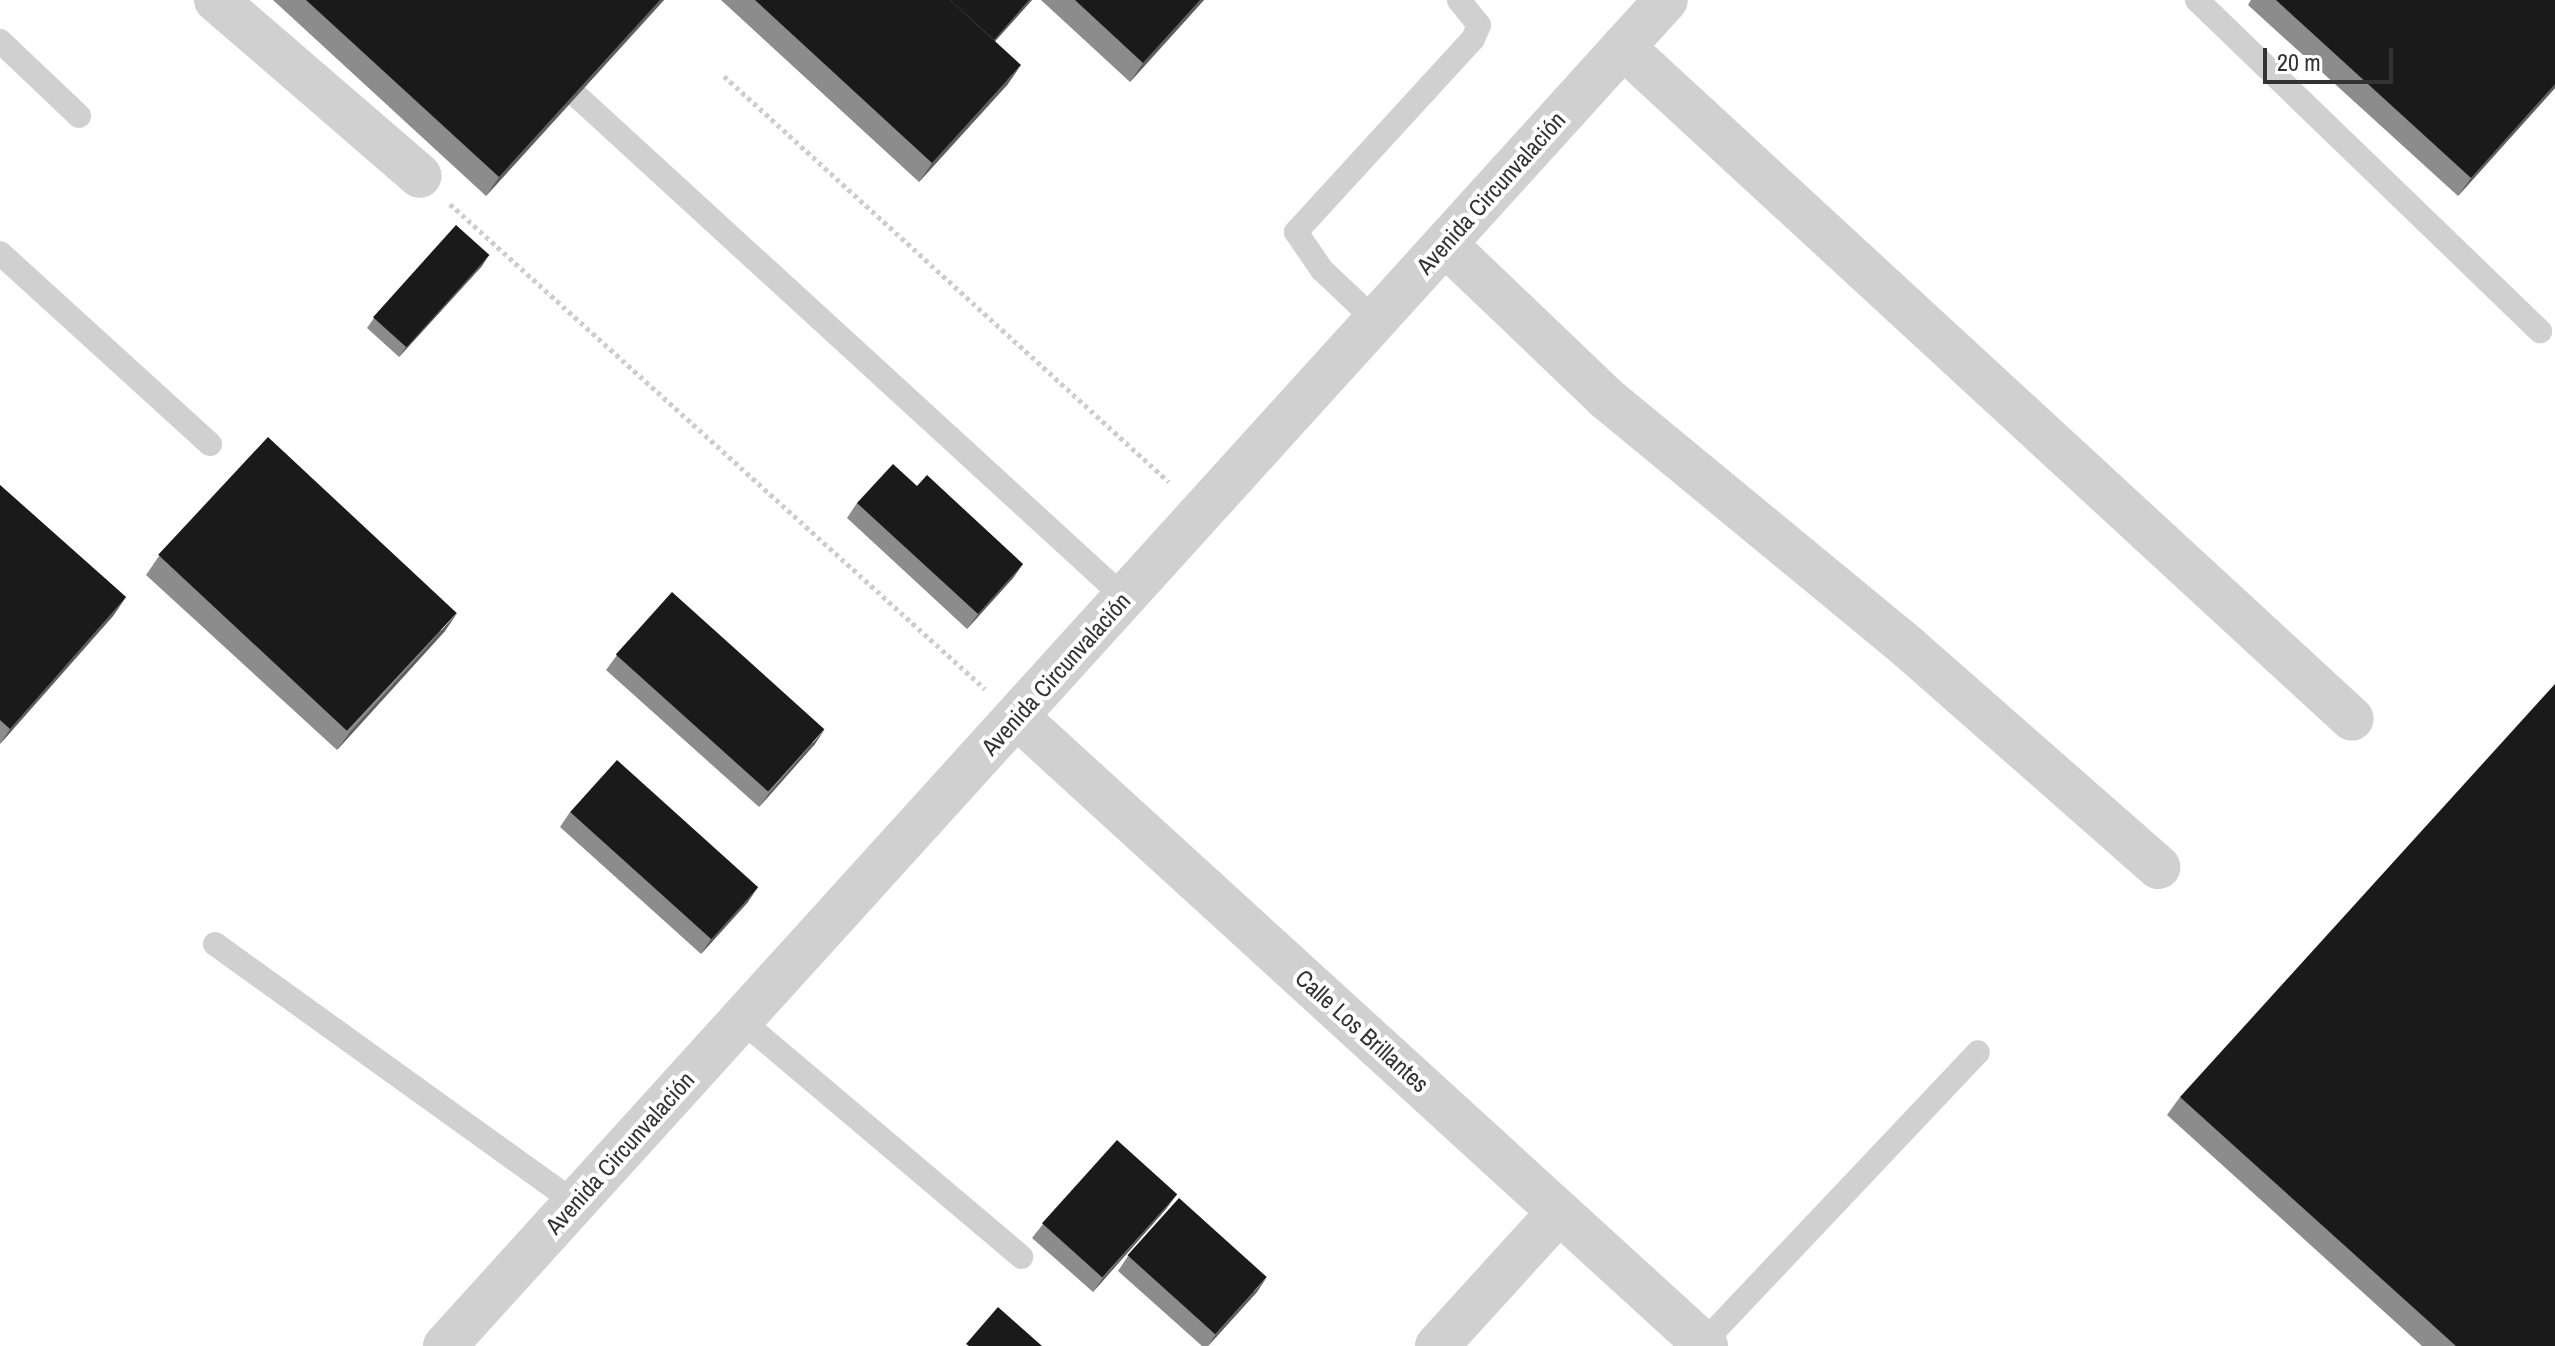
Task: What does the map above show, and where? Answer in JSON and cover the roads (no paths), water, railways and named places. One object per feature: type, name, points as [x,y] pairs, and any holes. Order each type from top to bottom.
[{"type":"street","points":[[216,0],[420,176]]},
{"type":"street","name":"Avenida Circunvalación","points":[[445,1346],[1666,0]]},
{"type":"street","points":[[1623,47],[2352,719]]},
{"type":"street","points":[[1445,244],[1606,398],[1909,648],[2158,867]]},
{"type":"street","name":"Calle Los Brillantes","points":[[1017,717],[1705,1345]]},
{"type":"street","points":[[1437,1346],[1559,1212]]},
{"type":"lane","points":[[1376,321],[1322,270],[1296,232],[1473,39],[1479,25],[1459,0]]},
{"type":"lane","points":[[2197,0],[2540,331]]},
{"type":"lane","points":[[0,41],[79,116]]},
{"type":"lane","points":[[579,98],[1125,598]]},
{"type":"lane","points":[[0,253],[210,444]]},
{"type":"lane","points":[[215,944],[575,1203]]},
{"type":"lane","points":[[741,1020],[1021,1257]]},
{"type":"lane","points":[[1705,1345],[1978,1052]]}]
